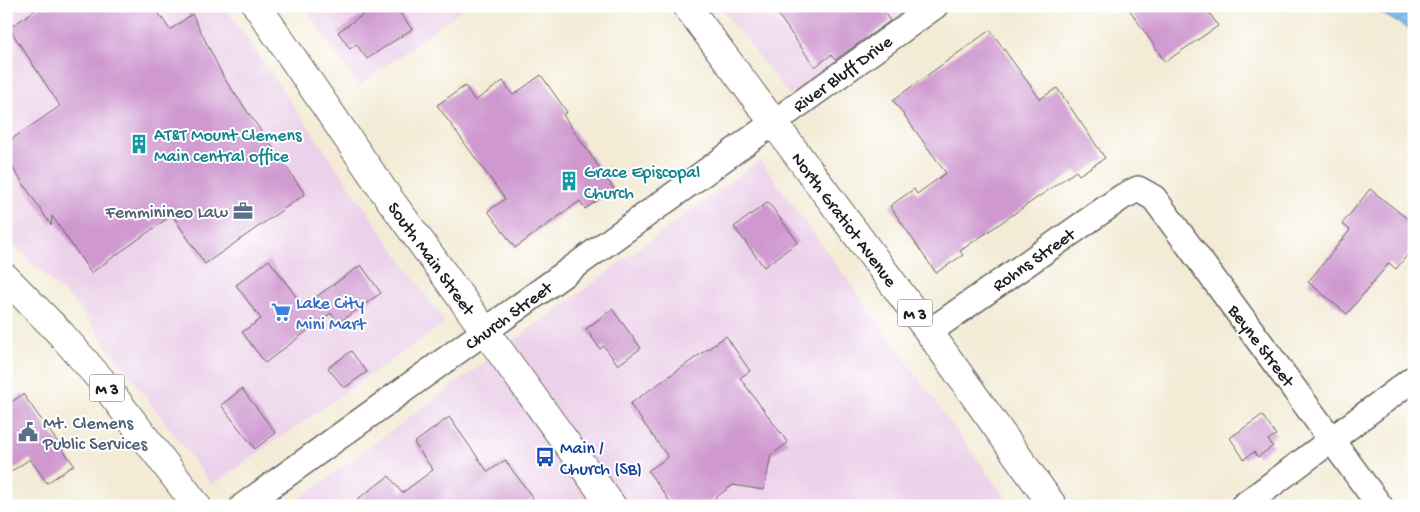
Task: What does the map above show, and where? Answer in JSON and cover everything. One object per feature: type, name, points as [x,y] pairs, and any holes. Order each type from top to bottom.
[{"type":"main road","name":"South Main Street","points":[[257,6],[380,185],[612,506]]},
{"type":"main road","name":"North Gratiot Avenue","points":[[687,6],[928,332],[1053,506]]},
{"type":"main road","name":"M 3","points":[[6,278],[61,334],[101,380],[198,506]]},
{"type":"street","name":"River Bluff Drive","points":[[773,123],[935,6]]},
{"type":"street","name":"Church Street","points":[[243,506],[773,123]]},
{"type":"street","name":"Rohns Street","points":[[928,332],[1122,197],[1138,189]]},
{"type":"street","name":"Beyne Street","points":[[1138,189],[1154,198],[1380,506]]},
{"type":"street","points":[[1243,506],[1414,378]]},
{"type":"shaded area","points":[[6,6],[224,6],[445,323],[212,485],[77,305],[6,238]]},
{"type":"shaded area","points":[[303,6],[466,6],[359,86]]},
{"type":"shaded area","points":[[719,6],[900,6],[904,12],[790,96]]},
{"type":"shaded area","points":[[760,160],[1011,506],[289,506]]},
{"type":"water","points":[[1369,6],[1414,6],[1414,32]]},
{"type":"building","name":"AT&T Mount Clemens Main central office","points":[[41,6],[154,6],[170,30],[192,14],[224,78],[305,194],[205,264],[172,215],[91,273],[52,216],[51,225],[6,158],[6,143],[60,106],[9,28]]},
{"type":"building","points":[[375,6],[395,6],[412,29],[367,59],[356,44],[350,49],[338,32]]},
{"type":"building","points":[[772,6],[880,6],[890,21],[835,60],[831,55],[815,67]]},
{"type":"building","points":[[1127,6],[1205,6],[1218,26],[1165,62]]},
{"type":"building","points":[[990,30],[1040,99],[1057,88],[1105,158],[1079,175],[1076,171],[960,251],[963,255],[936,273],[890,206],[914,189],[917,194],[946,173],[893,100]]},
{"type":"building","points":[[541,75],[567,112],[563,115],[614,189],[585,209],[580,201],[515,248],[488,211],[505,199],[437,105],[465,86],[475,101],[503,81],[513,95]]},
{"type":"building","points":[[1370,189],[1414,224],[1414,247],[1396,269],[1389,263],[1347,314],[1308,282],[1350,230],[1342,224]]},
{"type":"building","points":[[768,202],[798,242],[764,267],[734,227]]},
{"type":"building","points":[[269,260],[303,306],[361,265],[381,293],[338,323],[331,313],[265,363],[242,332],[261,319],[236,285]]},
{"type":"building","points":[[612,309],[641,348],[618,365],[604,346],[600,349],[586,329]]},
{"type":"building","points":[[726,336],[750,371],[740,378],[788,443],[771,455],[764,490],[733,485],[704,506],[673,506],[648,471],[668,457],[630,404]]},
{"type":"building","points":[[351,351],[367,372],[344,388],[328,368]]},
{"type":"building","points":[[242,389],[276,433],[255,449],[221,405]]},
{"type":"building","name":"Mt. Clemens Public Services","points":[[23,394],[74,465],[47,483],[30,459],[6,475],[6,406]]},
{"type":"building","points":[[1262,415],[1276,435],[1268,440],[1273,446],[1258,457],[1254,452],[1244,459],[1230,438]]},
{"type":"building","points":[[449,417],[488,472],[505,460],[533,498],[523,506],[348,506],[389,476],[402,493],[433,470],[414,443]]},
{"type":"place","name":"AT&T Mount Clemens Main central office","points":[[139,144]]},
{"type":"place","name":"Grace Episcopal Church","points":[[569,181]]},
{"type":"place","name":"Femminineo Law","points":[[243,211]]},
{"type":"place","name":"Lake City Mini Mart","points":[[281,312]]},
{"type":"place","name":"Mt. Clemens Public Services","points":[[28,432]]},
{"type":"place","name":"Main / Church (SB)","points":[[545,457]]}]
